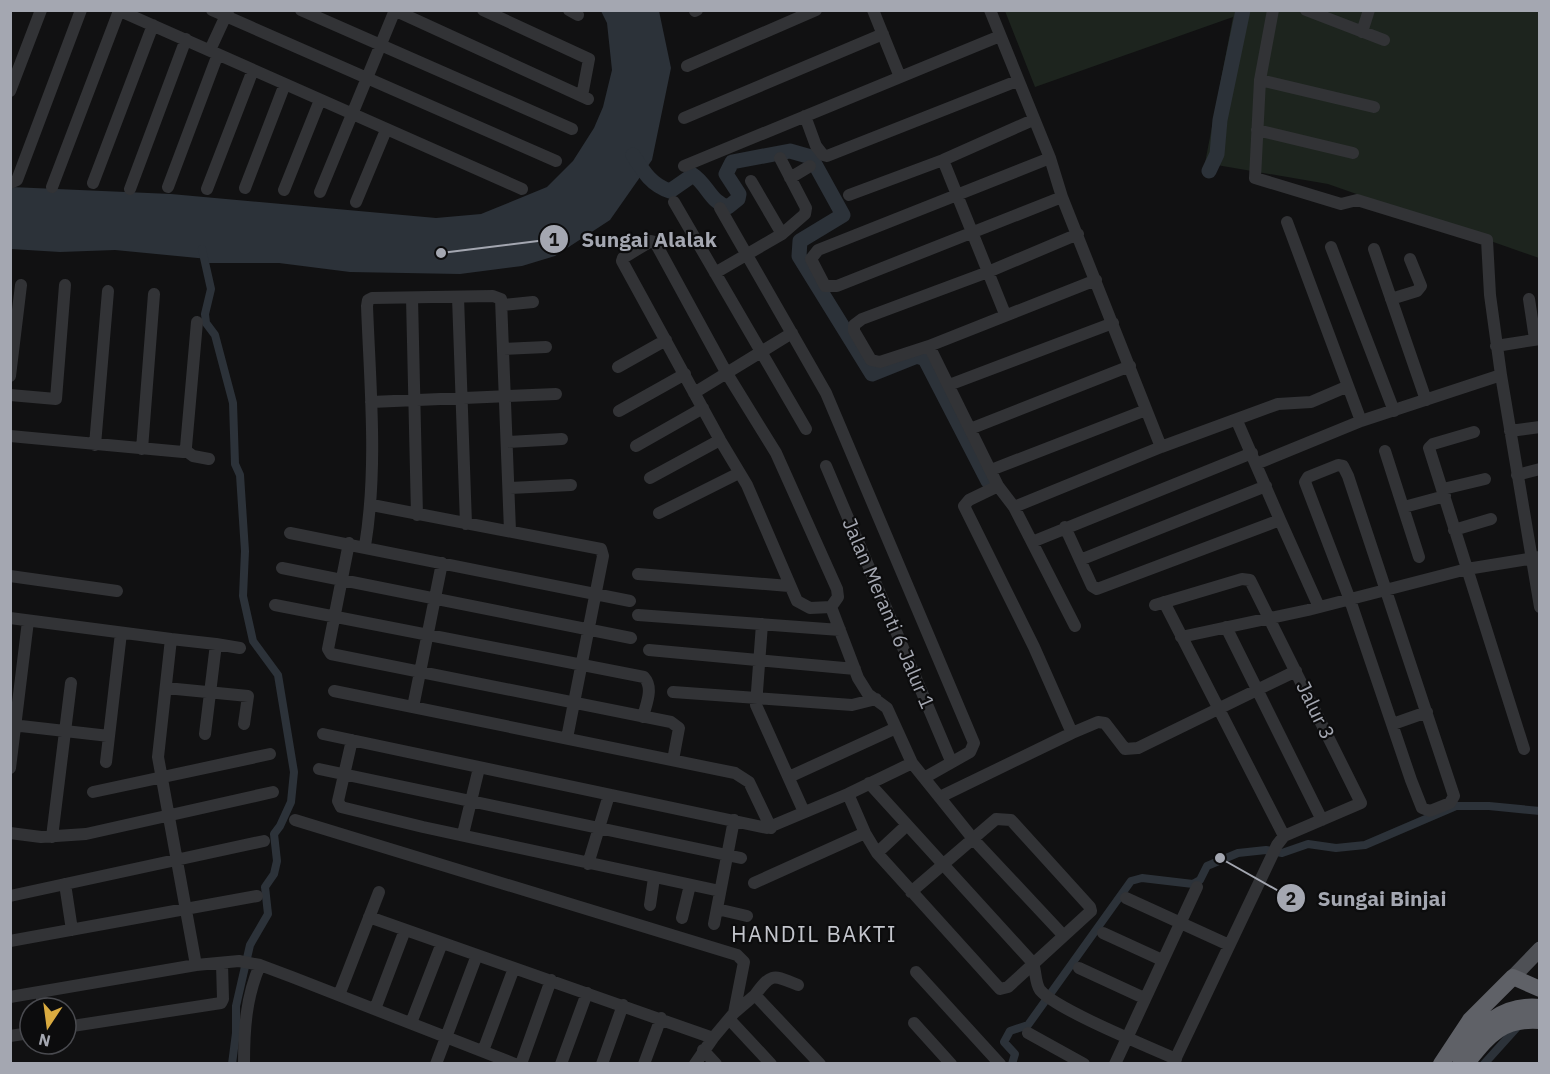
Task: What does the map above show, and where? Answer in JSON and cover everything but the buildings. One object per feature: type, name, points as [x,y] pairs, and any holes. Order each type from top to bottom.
[{"type":"highway","points":[[1441,1064],[1470,1020],[1513,977],[1535,987]]},
{"type":"highway","points":[[1452,1064],[1502,1012],[1513,1008],[1539,1007]]},
{"type":"highway","points":[[1466,1064],[1482,1035],[1507,1025],[1539,1021]]},
{"type":"main road","points":[[1513,977],[1539,949]]},
{"type":"street","points":[[10,92],[41,10]]},
{"type":"street","points":[[10,183],[17,180],[81,10]]},
{"type":"street","points":[[212,10],[227,14],[366,79],[556,161]]},
{"type":"street","points":[[301,10],[572,129]]},
{"type":"street","points":[[320,192],[395,11],[585,98],[589,58],[483,10]]},
{"type":"street","points":[[687,66],[816,10]]},
{"type":"street","points":[[873,10],[900,77]]},
{"type":"street","points":[[990,10],[1050,158],[1062,197],[1161,447]]},
{"type":"street","points":[[1273,10],[1260,80],[1255,178],[1341,204],[1357,200],[1487,240],[1496,346],[1517,475],[1534,558],[1539,607]]},
{"type":"street","points":[[1362,32],[1369,10]]},
{"type":"street","points":[[51,187],[119,11],[522,189]]},
{"type":"street","points":[[1315,12],[1384,40]]},
{"type":"street","points":[[168,187],[227,14]]},
{"type":"street","points":[[93,183],[153,25]]},
{"type":"street","points":[[684,118],[883,34]]},
{"type":"street","points":[[684,166],[1000,36]]},
{"type":"street","points":[[130,189],[186,39]]},
{"type":"street","points":[[207,189],[254,70]]},
{"type":"street","points":[[1260,80],[1374,107]]},
{"type":"street","points":[[805,116],[816,146],[823,155],[827,156],[1017,81]]},
{"type":"street","points":[[245,188],[285,84]]},
{"type":"street","points":[[284,190],[320,100]]},
{"type":"street","points":[[849,195],[943,160],[1033,120]]},
{"type":"street","points":[[356,202],[386,130]]},
{"type":"street","points":[[1257,130],[1353,153]]},
{"type":"street","points":[[715,273],[749,256],[782,234],[806,211],[780,158]]},
{"type":"street","points":[[1050,158],[818,250],[812,259],[825,286],[837,286],[1062,197]]},
{"type":"street","points":[[943,160],[1005,314]]},
{"type":"street","points":[[790,178],[810,166]]},
{"type":"street","points":[[751,181],[782,234]]},
{"type":"street","points":[[674,202],[806,429]]},
{"type":"street","points":[[720,208],[826,393],[974,747],[970,752],[924,778]]},
{"type":"street","points":[[1287,222],[1346,387],[1361,421]]},
{"type":"street","points":[[1078,234],[988,272],[862,319],[854,325],[854,331],[874,362],[929,346],[1005,314],[1096,280]]},
{"type":"street","points":[[652,241],[726,372],[776,453],[837,589],[838,597],[831,607],[810,608],[800,604],[789,586],[747,485],[622,260],[652,241]]},
{"type":"street","points":[[1331,247],[1394,411]]},
{"type":"street","points":[[1374,249],[1426,400]]},
{"type":"street","points":[[1391,299],[1417,291],[1420,286],[1410,259]]},
{"type":"street","points":[[10,376],[21,285]]},
{"type":"street","points":[[10,396],[56,399],[65,285]]},
{"type":"street","points":[[95,445],[108,291]]},
{"type":"street","points":[[142,448],[154,294]]},
{"type":"street","points":[[365,546],[372,505],[367,302],[372,298],[493,296],[501,298],[510,531]]},
{"type":"street","points":[[458,297],[466,524]]},
{"type":"street","points":[[412,298],[417,515]]},
{"type":"street","points":[[1496,346],[1537,339],[1529,299]]},
{"type":"street","points":[[503,305],[533,302]]},
{"type":"street","points":[[185,450],[197,322]]},
{"type":"street","points":[[949,385],[1113,323]]},
{"type":"street","points":[[694,393],[792,333]]},
{"type":"street","points":[[618,367],[666,340]]},
{"type":"street","points":[[929,346],[998,486],[1014,507],[1075,626]]},
{"type":"street","points":[[504,349],[546,348]]},
{"type":"street","points":[[970,429],[1130,366]]},
{"type":"street","points":[[619,411],[685,374]]},
{"type":"street","points":[[1032,542],[1065,526],[1254,458],[1501,375]]},
{"type":"street","points":[[1014,507],[1161,447],[1237,421],[1278,404],[1311,402],[1346,387]]},
{"type":"street","points":[[371,402],[556,394]]},
{"type":"street","points":[[636,446],[703,408]]},
{"type":"street","points":[[991,470],[1146,410]]},
{"type":"street","points":[[1237,421],[1319,607]]},
{"type":"street","points":[[1510,431],[1539,427]]},
{"type":"street","points":[[1474,432],[1429,446],[1524,749]]},
{"type":"street","points":[[10,436],[180,452],[185,450]]},
{"type":"street","points":[[507,442],[562,440]]},
{"type":"street","points":[[650,478],[720,440]]},
{"type":"street","points":[[185,450],[194,456],[209,459]]},
{"type":"street","points":[[1385,451],[1419,557]]},
{"type":"street","name":"Jalan Meranti 6 Jalur 1","points":[[825,466],[951,761]]},
{"type":"street","points":[[1331,466],[1343,466],[1454,796],[1450,803],[1430,811],[1422,808],[1350,600],[1305,482],[1308,477],[1331,466]]},
{"type":"street","points":[[1517,475],[1539,469]]},
{"type":"street","points":[[659,513],[739,473]]},
{"type":"street","points":[[1404,507],[1485,479]]},
{"type":"street","points":[[510,488],[571,485]]},
{"type":"street","points":[[998,486],[966,503],[965,512],[1034,647],[1072,733]]},
{"type":"street","points":[[1080,560],[1266,486]]},
{"type":"street","points":[[372,505],[601,549],[603,556],[567,738]]},
{"type":"street","points":[[1454,530],[1491,519]]},
{"type":"street","points":[[1065,526],[1092,586],[1097,589],[1280,520]]},
{"type":"street","points":[[290,533],[365,546],[630,601]]},
{"type":"street","points":[[349,543],[328,649],[331,654],[671,722],[679,728],[673,760]]},
{"type":"street","points":[[1278,845],[1218,710],[1181,637],[1350,600],[1467,569],[1534,558]]},
{"type":"street","points":[[413,707],[442,563]]},
{"type":"street","points":[[282,568],[632,638]]},
{"type":"street","points":[[639,574],[789,586]]},
{"type":"street","points":[[10,576],[117,591]]},
{"type":"street","name":"Jalur 3","points":[[1181,637],[1160,604],[1247,579],[1253,584],[1361,803],[1322,820]]},
{"type":"street","points":[[275,605],[644,677],[649,682],[650,690],[643,717]]},
{"type":"street","points":[[831,607],[865,689],[887,708],[912,763],[974,840],[1063,935]]},
{"type":"street","points":[[638,615],[840,630]]},
{"type":"street","points":[[10,618],[240,648]]},
{"type":"street","points":[[10,768],[28,621]]},
{"type":"street","points":[[762,624],[754,699],[804,812]]},
{"type":"street","points":[[869,783],[1034,963],[1039,989],[1052,1000],[1175,1061],[1278,845],[1322,820],[1226,627]]},
{"type":"street","points":[[106,762],[121,633]]},
{"type":"street","points":[[171,639],[158,747],[196,966]]},
{"type":"street","points":[[205,734],[208,692],[216,644]]},
{"type":"street","points":[[649,650],[855,669]]},
{"type":"street","points":[[940,797],[1098,722],[1106,723],[1121,745],[1129,751],[1296,671]]},
{"type":"street","points":[[52,837],[70,683]]},
{"type":"street","points":[[166,688],[248,696],[244,724]]},
{"type":"street","points":[[334,692],[735,773],[746,778],[771,828]]},
{"type":"street","points":[[674,692],[852,705],[876,699]]},
{"type":"street","points":[[1393,724],[1426,712]]},
{"type":"street","points":[[14,726],[109,736]]},
{"type":"street","points":[[789,777],[896,728]]},
{"type":"street","points":[[323,734],[771,828],[912,763]]},
{"type":"street","points":[[351,740],[338,801],[341,807],[588,864],[720,891]]},
{"type":"street","points":[[93,792],[270,754]]},
{"type":"street","points":[[463,834],[479,768]]},
{"type":"street","points":[[319,769],[741,858]]},
{"type":"street","points":[[10,833],[52,837],[86,834],[273,792]]},
{"type":"street","points":[[849,794],[865,833],[877,853],[911,892],[1000,989],[1008,987],[1063,935],[1089,915],[1091,909],[1011,820],[996,819],[911,892]]},
{"type":"street","points":[[588,864],[597,827],[609,795]]},
{"type":"street","points":[[294,820],[736,955],[744,962],[731,1016]]},
{"type":"street","points":[[714,924],[734,820]]},
{"type":"street","points":[[877,853],[907,825]]},
{"type":"street","points":[[754,883],[865,833]]},
{"type":"street","points":[[10,896],[264,841]]},
{"type":"street","points":[[650,905],[654,878]]},
{"type":"street","points":[[65,884],[72,930]]},
{"type":"street","points":[[682,918],[690,885]]},
{"type":"street","points":[[1114,1064],[1197,887]]},
{"type":"street","points":[[339,995],[379,892]]},
{"type":"street","points":[[10,941],[257,896]]},
{"type":"street","points":[[1126,898],[1229,945]]},
{"type":"street","points":[[717,909],[747,916]]},
{"type":"street","points":[[369,917],[713,1038]]},
{"type":"street","points":[[375,1009],[405,930]]},
{"type":"street","points":[[1103,933],[1162,960]]},
{"type":"street","points":[[411,1023],[442,943]]},
{"type":"street","points":[[436,1064],[477,955]]},
{"type":"street","points":[[10,996],[238,961],[257,964],[516,1064]]},
{"type":"street","points":[[78,1026],[221,1003],[223,999],[222,964]]},
{"type":"street","points":[[244,1064],[246,1014],[257,964]]},
{"type":"street","points":[[483,1051],[514,968]]},
{"type":"street","points":[[1079,968],[1144,998]]},
{"type":"street","points":[[916,972],[1000,1064]]},
{"type":"street","points":[[695,1064],[703,1050],[731,1016],[755,994],[768,978],[772,976],[798,985]]},
{"type":"street","points":[[521,1064],[551,980]]},
{"type":"street","points":[[41,992],[42,996]]},
{"type":"street","points":[[561,1064],[587,993]]},
{"type":"street","points":[[755,994],[820,1064]]},
{"type":"street","points":[[602,1064],[623,1005]]},
{"type":"street","points":[[731,1016],[771,1064]]},
{"type":"street","points":[[644,1064],[661,1018]]},
{"type":"street","points":[[914,1023],[951,1064]]},
{"type":"street","points":[[1028,1033],[1084,1064]]},
{"type":"street","points":[[703,1050],[716,1064]]},
{"type":"shaded area","points":[[601,11],[659,11],[671,68],[652,160],[610,220],[555,256],[522,266],[460,274],[350,272],[279,263],[204,263],[208,259],[115,250],[60,252],[11,249],[11,187],[171,194],[436,218],[481,214],[547,187],[573,161],[594,128],[603,107],[612,70],[607,23]]},
{"type":"shaded area","points":[[1005,11],[1539,11],[1539,258],[1328,184],[1205,163],[1233,17],[1035,87]]},
{"type":"waterway","points":[[1209,171],[1217,154],[1220,120],[1243,10]]},
{"type":"waterway","points":[[633,155],[648,177],[663,188],[670,191],[693,175],[717,202],[728,207],[738,199],[739,194],[726,174],[732,162],[790,151],[811,157],[843,215],[800,241],[799,256],[872,374],[917,356],[925,359],[988,481]]},
{"type":"waterway","points":[[202,249],[211,289],[205,314],[206,323],[215,335],[233,403],[235,464],[240,475],[245,551],[243,596],[253,641],[278,675],[294,772],[291,802],[274,834],[277,861],[274,874],[265,887],[268,914],[250,945],[236,1006],[236,1033],[232,1064]]},
{"type":"waterway","points":[[1012,1064],[1015,1054],[1004,1042],[1010,1031],[1028,1025],[1131,881],[1142,878],[1193,884],[1200,880],[1207,866],[1238,853],[1266,850],[1282,853],[1308,844],[1336,848],[1365,845],[1456,806],[1489,806],[1540,811]]},
{"type":"waterway","points":[[1484,1064],[1520,1024]]},
{"type":"place","name":"Sungai Alalak","points":[[441,253]]},
{"type":"place","name":"Sungai Binjai","points":[[1220,858]]},
{"type":"district","name":"HANDIL BAKTI","points":[[814,933]]}]
